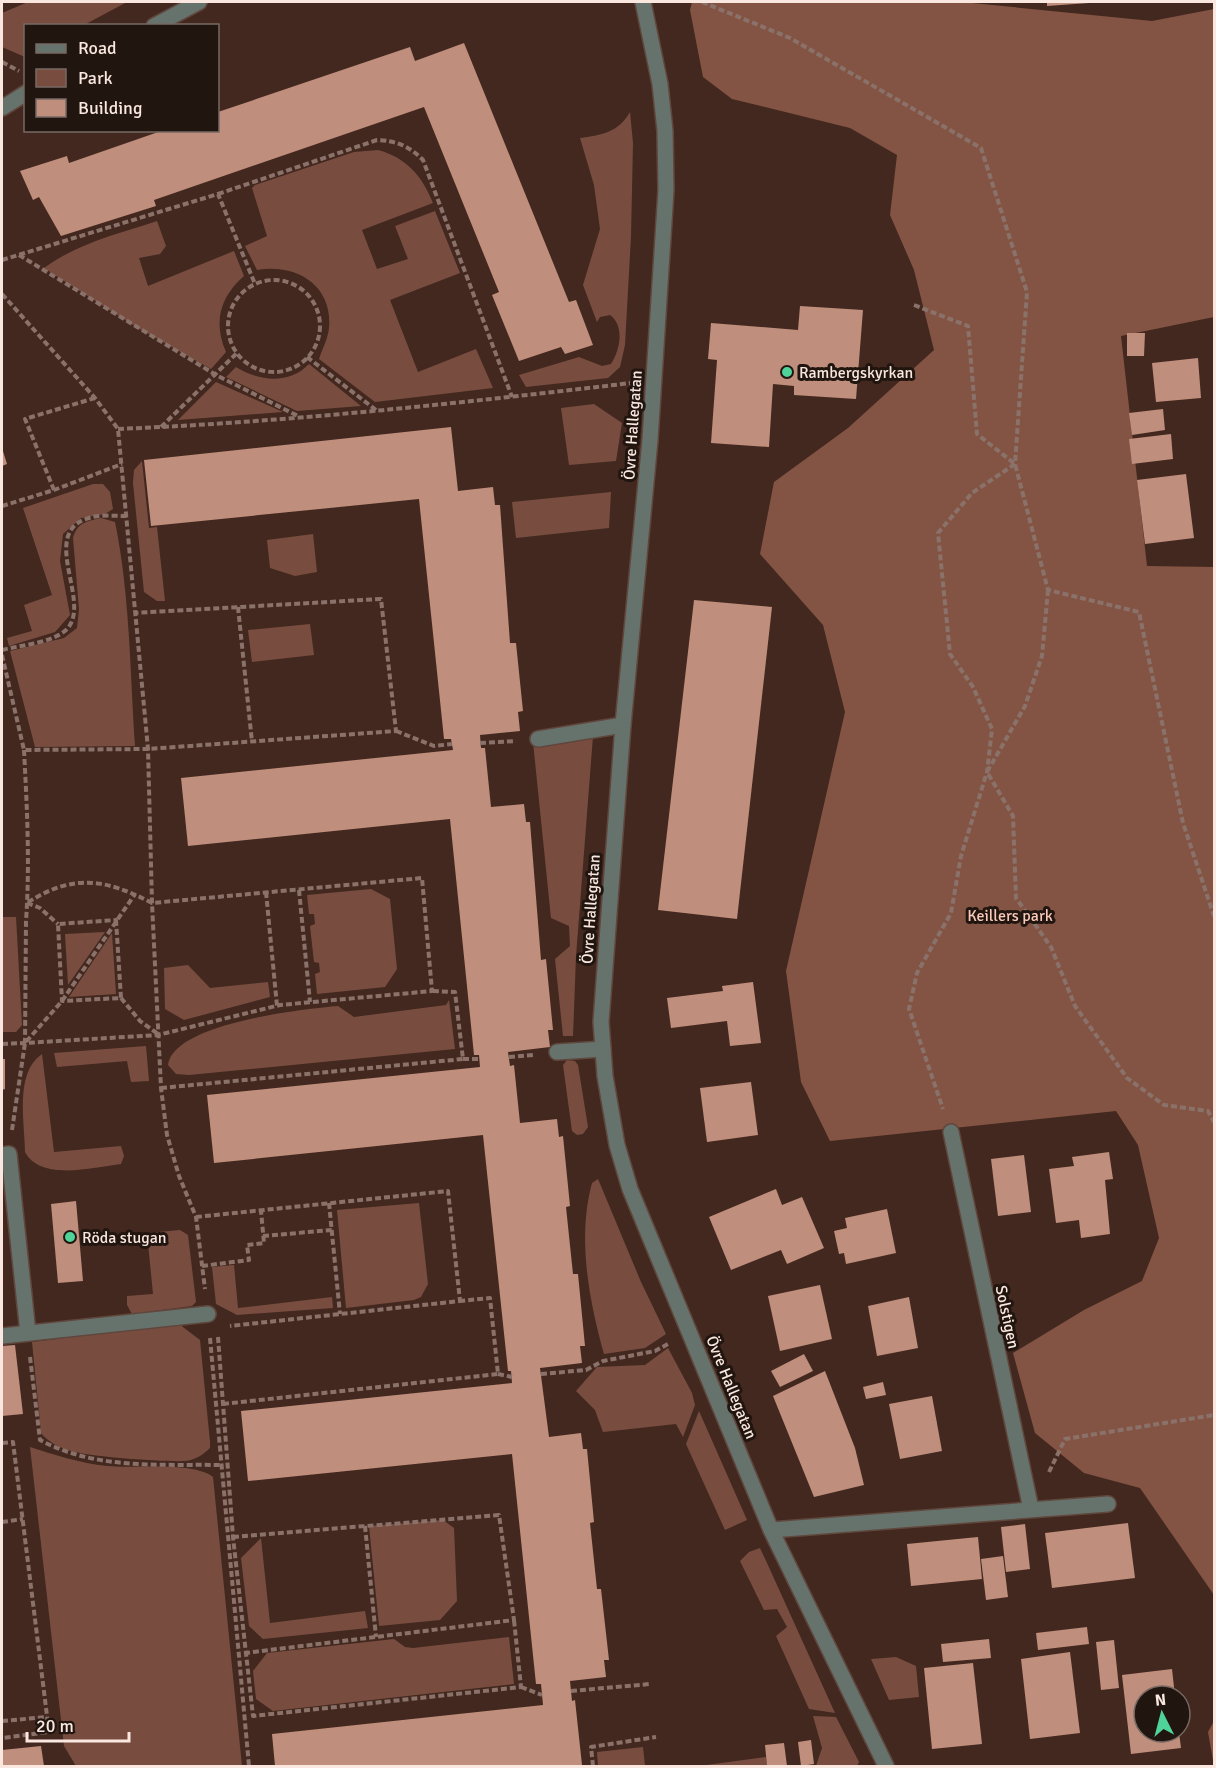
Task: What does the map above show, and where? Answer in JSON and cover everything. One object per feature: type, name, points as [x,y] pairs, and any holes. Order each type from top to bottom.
[{"type":"street","points":[[158,24],[199,2]]},
{"type":"street","name":"Övre Hallegatan","points":[[643,2],[660,84],[665,131],[666,190],[650,440],[623,724],[605,955],[601,1022],[603,1049],[617,1145],[630,1189],[771,1530],[886,1767]]},
{"type":"street","points":[[2,108],[24,94]]},
{"type":"street","points":[[538,739],[623,724]]},
{"type":"street","points":[[557,1052],[603,1049]]},
{"type":"street","name":"Solstigen","points":[[951,1132],[1031,1509]]},
{"type":"street","points":[[5,1154],[28,1333]]},
{"type":"street","points":[[2,1336],[213,1321]]},
{"type":"street","points":[[771,1530],[1108,1504]]},
{"type":"path","points":[[702,2],[790,38],[981,148],[1027,292],[1015,464],[1048,590],[1042,656],[1025,705],[987,772]]},
{"type":"path","points":[[2,260],[218,194],[377,140],[395,141],[411,148],[423,160],[512,397]]},
{"type":"path","points":[[218,194],[255,284]]},
{"type":"path","points":[[19,255],[216,375],[299,417]]},
{"type":"path","points":[[282,280],[299,287],[312,300],[319,316],[320,329],[317,343],[307,357],[293,367],[277,372],[255,367],[237,353],[229,332],[230,313],[242,293],[255,284],[282,280]]},
{"type":"path","points":[[2,294],[95,398],[118,429],[148,749],[152,903],[161,1088],[166,1135],[179,1176],[196,1217],[202,1266],[213,1321],[223,1404],[233,1537],[253,1716],[521,1687],[542,1695]]},
{"type":"path","points":[[914,305],[968,326],[977,434],[1015,464]]},
{"type":"path","points":[[161,427],[237,353]]},
{"type":"path","points":[[307,357],[376,410]]},
{"type":"path","points":[[118,429],[376,410],[653,380]]},
{"type":"path","points":[[54,490],[26,419],[95,398]]},
{"type":"path","points":[[2,506],[54,490],[122,464]]},
{"type":"path","points":[[951,1132],[909,1009],[917,973],[951,914],[961,856],[987,772],[992,729],[973,687],[950,654],[938,532],[972,493],[1015,464]]},
{"type":"path","points":[[2,650],[59,635],[69,627],[75,615],[66,548],[73,529],[86,519],[127,516]]},
{"type":"path","points":[[1048,590],[1139,612],[1183,823],[1215,916]]},
{"type":"path","points":[[135,613],[381,599],[396,731]]},
{"type":"path","points":[[238,607],[252,742]]},
{"type":"path","points":[[2,655],[24,750],[30,872],[27,903],[25,1043],[5,1154]]},
{"type":"path","points":[[24,750],[148,749],[396,731],[434,746],[452,744]]},
{"type":"path","points":[[480,743],[538,739]]},
{"type":"path","points":[[987,772],[1013,816],[1016,898],[1051,947],[1075,1006],[1127,1078],[1164,1106],[1208,1111],[1215,1122]]},
{"type":"path","points":[[27,903],[53,888],[80,881],[106,885],[135,894],[152,903],[422,878],[432,991]]},
{"type":"path","points":[[300,890],[310,1002]]},
{"type":"path","points":[[266,892],[278,1006]]},
{"type":"path","points":[[25,1043],[62,1001],[135,894]]},
{"type":"path","points":[[27,903],[39,908],[58,924],[116,920]]},
{"type":"path","points":[[116,920],[121,998],[140,1021],[158,1035]]},
{"type":"path","points":[[58,924],[62,1001]]},
{"type":"path","points":[[2,1044],[158,1035],[278,1006],[432,991],[455,992],[463,1059]]},
{"type":"path","points":[[62,1001],[121,998]]},
{"type":"path","points":[[161,1088],[479,1059]]},
{"type":"path","points":[[196,1217],[448,1191],[460,1301]]},
{"type":"path","points":[[329,1203],[340,1314]]},
{"type":"path","points":[[202,1266],[249,1260],[247,1245],[264,1243],[261,1211]]},
{"type":"path","points":[[263,1236],[332,1230]]},
{"type":"path","points":[[229,1326],[490,1298],[498,1374]]},
{"type":"path","points":[[213,1321],[221,1465],[249,1767]]},
{"type":"path","points":[[28,1333],[40,1440],[64,1453],[108,1463],[221,1465]]},
{"type":"path","points":[[541,1374],[586,1370],[603,1361],[655,1351]]},
{"type":"path","points":[[223,1404],[498,1374],[512,1377]]},
{"type":"path","points":[[1031,1509],[1065,1439],[1215,1415]]},
{"type":"path","points":[[2,1443],[12,1442],[49,1732],[2,1738]]},
{"type":"path","points":[[233,1537],[499,1515],[521,1687]]},
{"type":"path","points":[[2,1522],[23,1519]]},
{"type":"path","points":[[365,1526],[376,1637]]},
{"type":"path","points":[[245,1653],[514,1620]]},
{"type":"path","points":[[571,1691],[650,1684]]},
{"type":"path","points":[[2,1721],[47,1717]]},
{"type":"path","points":[[593,1767],[591,1747],[656,1737]]},
{"type":"green space","points":[[28,2],[127,2],[86,24],[24,24],[24,57],[2,47],[2,13]]},
{"type":"green space","name":"Keillers park","points":[[692,2],[962,2],[1152,21],[1214,9],[1214,317],[1121,336],[1147,566],[1214,567],[1214,1595],[1140,1488],[1084,1473],[1035,1433],[1013,1353],[1084,1310],[1142,1281],[1159,1238],[1138,1145],[1116,1111],[830,1141],[801,1082],[786,971],[845,712],[823,625],[760,554],[774,482],[848,428],[934,350],[914,270],[890,215],[897,155],[850,128],[732,99],[703,77],[690,10]]},
{"type":"green space","points":[[630,112],[633,143],[631,236],[625,345],[620,367],[608,378],[526,387],[519,375],[579,357],[602,366],[611,364],[617,352],[618,325],[610,315],[600,317],[597,322],[583,285],[600,229],[594,185],[580,138],[614,129]]},
{"type":"green space","points":[[378,150],[397,158],[412,169],[424,184],[433,203],[362,230],[377,269],[408,259],[395,226],[435,211],[460,273],[390,300],[418,372],[476,349],[493,388],[375,402],[319,359],[329,328],[329,313],[318,289],[298,274],[285,270],[257,270],[245,246],[267,236],[252,188],[255,185],[354,152]]},
{"type":"green space","points":[[157,221],[166,246],[160,254],[139,258],[148,286],[234,251],[244,276],[224,301],[220,330],[226,352],[211,369],[136,327],[44,268],[84,246]]},
{"type":"green space","points":[[309,364],[361,406],[297,411],[226,377],[236,367],[263,378],[283,378],[301,371]]},
{"type":"green space","points":[[216,382],[283,412],[178,420]]},
{"type":"green space","points":[[594,404],[622,423],[616,461],[569,465],[561,408]]},
{"type":"green space","points":[[142,461],[149,528],[157,527],[165,601],[157,601],[144,592],[133,483],[134,470]]},
{"type":"green space","points":[[93,484],[103,484],[110,492],[113,509],[105,514],[81,518],[63,534],[60,561],[70,615],[55,632],[9,646],[7,638],[32,631],[24,605],[52,595],[23,508]]},
{"type":"green space","points":[[611,492],[609,528],[516,538],[512,502]]},
{"type":"green space","points":[[101,518],[115,522],[120,550],[129,633],[135,746],[35,747],[10,651],[64,638],[77,628],[79,609],[73,538],[80,526]]},
{"type":"green space","points":[[313,534],[317,572],[295,576],[270,568],[267,540]]},
{"type":"green space","points":[[310,624],[314,655],[252,662],[248,630]]},
{"type":"green space","points":[[593,736],[576,956],[573,1036],[563,1036],[555,959],[570,946],[569,926],[551,918],[533,742]]},
{"type":"green space","points":[[371,889],[390,899],[397,969],[385,987],[317,994],[315,974],[320,972],[319,963],[314,962],[310,926],[315,924],[314,914],[309,914],[307,895]]},
{"type":"green space","points":[[2,917],[16,917],[22,1025],[16,1032],[2,1032]]},
{"type":"green space","points":[[105,932],[68,985],[65,934]]},
{"type":"green space","points":[[112,933],[116,994],[69,997]]},
{"type":"green space","points":[[188,965],[210,988],[268,982],[270,997],[184,1020],[165,1009],[164,968]]},
{"type":"green space","points":[[449,1000],[455,1049],[189,1075],[176,1074],[168,1065],[175,1051],[192,1038],[242,1021],[338,1006],[354,1017],[446,1005]]},
{"type":"green space","points":[[146,1046],[149,1081],[131,1082],[127,1061],[57,1067],[54,1053]]},
{"type":"green space","points":[[42,1054],[54,1152],[121,1146],[124,1156],[121,1164],[55,1170],[33,1161],[25,1152],[24,1086],[33,1062]]},
{"type":"green space","points":[[567,1060],[575,1061],[578,1065],[588,1127],[583,1134],[577,1135],[572,1131],[563,1065]]},
{"type":"green space","points":[[598,1179],[641,1282],[666,1334],[645,1348],[604,1354],[590,1291],[585,1247],[585,1225],[592,1183]]},
{"type":"green space","points":[[419,1203],[428,1284],[421,1297],[414,1300],[346,1308],[337,1210]]},
{"type":"green space","points":[[180,1230],[188,1235],[196,1302],[192,1306],[132,1314],[127,1305],[127,1296],[153,1294],[147,1233]]},
{"type":"green space","points":[[234,1265],[238,1308],[332,1297],[333,1308],[237,1315],[216,1304],[212,1267]]},
{"type":"green space","points":[[179,1324],[200,1340],[210,1442],[210,1448],[205,1453],[185,1461],[91,1455],[60,1447],[41,1433],[32,1342]]},
{"type":"green space","points":[[668,1348],[692,1393],[695,1405],[683,1437],[676,1424],[603,1432],[595,1410],[576,1391],[597,1367],[645,1365]]},
{"type":"green space","points":[[699,1411],[747,1520],[725,1530],[686,1444]]},
{"type":"green space","points":[[30,1447],[97,1465],[177,1467],[204,1472],[213,1477],[242,1766],[76,1766],[64,1746]]},
{"type":"green space","points":[[443,1520],[454,1528],[457,1601],[440,1620],[379,1626],[369,1526]]},
{"type":"green space","points":[[261,1538],[270,1623],[365,1611],[368,1628],[263,1639],[249,1626],[241,1558]]},
{"type":"green space","points":[[760,1548],[835,1713],[809,1709],[776,1636],[787,1627],[777,1609],[764,1610],[740,1561],[749,1552]]},
{"type":"green space","points":[[509,1637],[514,1684],[273,1711],[256,1699],[253,1671],[267,1653],[394,1639],[405,1647],[413,1648]]},
{"type":"green space","points":[[896,1657],[916,1666],[919,1697],[889,1700],[871,1659]]},
{"type":"green space","points":[[813,1716],[836,1717],[859,1762],[857,1766],[816,1766],[822,1748]]},
{"type":"green space","points":[[1214,1721],[1214,1766],[1208,1732]]},
{"type":"green space","points":[[643,1747],[645,1766],[598,1766],[597,1752]]},
{"type":"green space","points":[[766,1757],[767,1766],[699,1766]]},
{"type":"building","points":[[1047,2],[1089,2],[1089,3],[1047,6]]},
{"type":"building","points":[[464,43],[569,302],[576,300],[593,345],[565,354],[561,347],[519,361],[492,295],[499,292],[424,107],[154,200],[156,206],[61,236],[39,197],[33,200],[20,171],[67,156],[69,163],[158,132],[219,132],[219,112],[410,47],[415,61]]},
{"type":"building","name":"Rambergskyrkan","points":[[800,306],[863,310],[856,399],[794,395],[794,386],[773,384],[769,447],[711,443],[717,360],[708,359],[711,323],[798,330]]},
{"type":"building","points":[[1127,333],[1145,333],[1144,356],[1127,356]]},
{"type":"building","points":[[1198,358],[1201,398],[1156,402],[1152,363]]},
{"type":"building","points":[[1163,409],[1165,430],[1132,435],[1129,413]]},
{"type":"building","points":[[451,427],[458,491],[493,487],[495,505],[500,505],[510,643],[516,643],[523,711],[518,712],[520,731],[480,735],[481,748],[485,748],[491,807],[524,804],[526,822],[530,822],[541,960],[546,959],[553,1030],[548,1030],[550,1047],[508,1052],[510,1066],[514,1065],[520,1123],[557,1119],[559,1137],[563,1136],[570,1206],[566,1207],[573,1274],[578,1274],[585,1346],[580,1346],[582,1363],[540,1368],[549,1437],[581,1433],[583,1449],[587,1449],[594,1522],[590,1523],[597,1589],[601,1589],[609,1660],[604,1660],[606,1677],[570,1681],[572,1701],[575,1700],[582,1765],[275,1766],[272,1734],[543,1705],[541,1684],[536,1684],[512,1454],[248,1481],[241,1411],[512,1383],[511,1371],[508,1371],[483,1135],[214,1163],[207,1095],[480,1067],[479,1055],[474,1055],[450,819],[188,846],[181,778],[453,750],[451,739],[444,739],[419,499],[151,526],[144,460]]},
{"type":"building","points":[[1171,434],[1173,459],[1132,464],[1129,439]]},
{"type":"building","points":[[2,448],[7,464],[2,466]]},
{"type":"building","points":[[1186,474],[1194,538],[1145,544],[1137,480]]},
{"type":"building","points":[[694,600],[772,607],[737,919],[658,910]]},
{"type":"building","points":[[753,982],[761,1043],[730,1046],[727,1021],[671,1028],[667,998],[723,991],[722,986]]},
{"type":"building","points":[[2,1059],[5,1059],[5,1089],[2,1090]]},
{"type":"building","points":[[751,1082],[758,1135],[707,1142],[700,1088]]},
{"type":"building","points":[[1109,1152],[1113,1179],[1105,1180],[1110,1234],[1081,1238],[1079,1220],[1056,1223],[1049,1169],[1074,1166],[1072,1157]]},
{"type":"building","points":[[1024,1155],[1031,1212],[998,1216],[991,1159]]},
{"type":"building","points":[[776,1189],[782,1205],[802,1197],[824,1248],[787,1264],[781,1250],[731,1270],[709,1217]]},
{"type":"building","points":[[76,1201],[83,1281],[58,1283],[51,1204]]},
{"type":"building","points":[[887,1209],[896,1253],[846,1264],[844,1253],[839,1254],[834,1231],[847,1228],[845,1218]]},
{"type":"building","points":[[820,1285],[832,1339],[780,1351],[768,1296]]},
{"type":"building","points":[[909,1297],[918,1348],[877,1356],[868,1306]]},
{"type":"building","points":[[15,1345],[23,1414],[2,1416],[2,1346]]},
{"type":"building","points":[[804,1354],[813,1371],[780,1387],[771,1371]]},
{"type":"building","points":[[825,1371],[855,1448],[864,1485],[814,1497],[773,1396]]},
{"type":"building","points":[[883,1382],[886,1395],[866,1399],[863,1387]]},
{"type":"building","points":[[932,1396],[942,1451],[900,1459],[889,1404]]},
{"type":"building","points":[[1128,1523],[1135,1578],[1052,1588],[1045,1533]]},
{"type":"building","points":[[1025,1524],[1030,1569],[1006,1572],[1001,1527]]},
{"type":"building","points":[[978,1537],[982,1579],[911,1586],[907,1544]]},
{"type":"building","points":[[1003,1556],[1008,1597],[986,1600],[981,1559]]},
{"type":"building","points":[[1087,1627],[1089,1644],[1038,1650],[1036,1633]]},
{"type":"building","points":[[989,1639],[991,1658],[943,1662],[941,1644]]},
{"type":"building","points":[[1114,1640],[1119,1688],[1101,1690],[1096,1642]]},
{"type":"building","points":[[1070,1652],[1080,1733],[1030,1739],[1021,1659]]},
{"type":"building","points":[[973,1663],[982,1744],[932,1749],[924,1668]]},
{"type":"building","points":[[1172,1669],[1174,1684],[1132,1684],[1132,1744],[1180,1744],[1181,1748],[1131,1754],[1122,1675]]},
{"type":"building","points":[[811,1740],[814,1764],[801,1766],[798,1742]]},
{"type":"building","points":[[784,1743],[787,1766],[767,1766],[765,1745]]},
{"type":"building","points":[[41,1746],[44,1766],[2,1766],[2,1750]]},
{"type":"place","name":"Rambergskyrkan","points":[[787,372]]},
{"type":"place","name":"Röda stugan","points":[[70,1237]]}]
